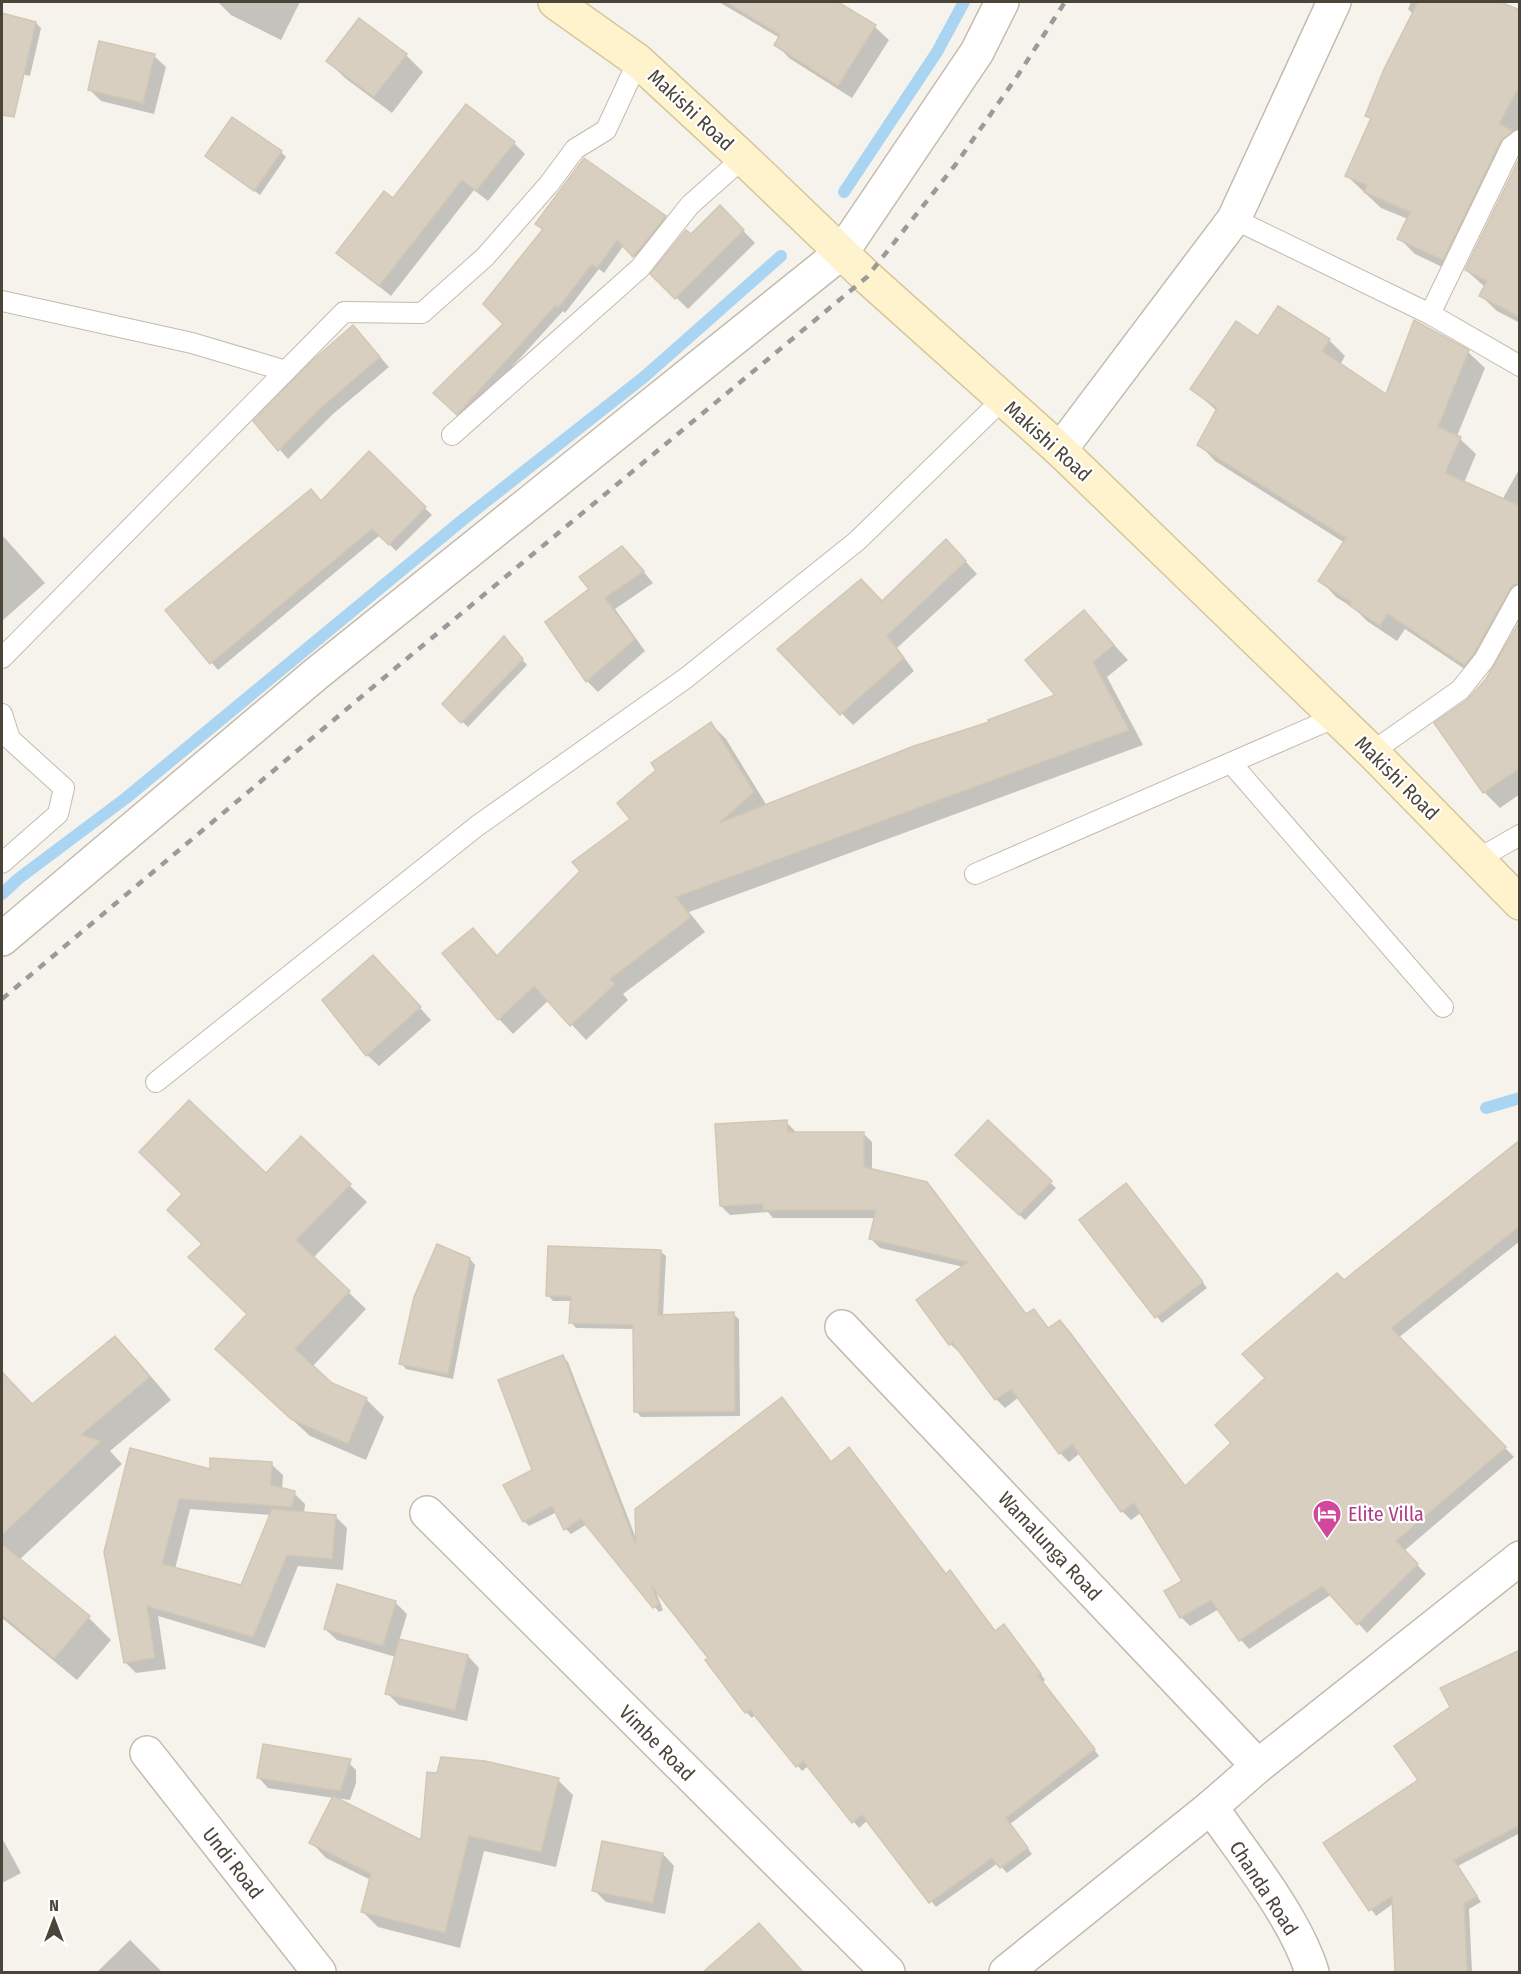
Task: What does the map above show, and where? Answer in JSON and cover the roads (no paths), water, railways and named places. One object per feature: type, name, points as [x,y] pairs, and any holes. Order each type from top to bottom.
[{"type":"main road","name":"Makishi Road","points":[[555,2],[638,61],[867,277],[1060,450],[1372,752],[1520,903]]},
{"type":"street","points":[[2,939],[316,674],[842,252],[977,52],[1002,2]]},
{"type":"street","points":[[1060,450],[1234,219],[1334,2]]},
{"type":"street","name":"Wamalunga Road","points":[[842,1327],[1258,1766]]},
{"type":"street","name":"Vimbe Road","points":[[427,1513],[888,1972]]},
{"type":"street","points":[[1006,1972],[1211,1807],[1258,1766],[1520,1558]]},
{"type":"street","name":"Undi Road","points":[[147,1753],[320,1972]]},
{"type":"street","name":"Chanda Road","points":[[1211,1807],[1294,1931],[1312,1972]]},
{"type":"lane","points":[[2,658],[344,312],[422,313],[485,257],[549,184],[575,149],[606,130],[638,61]]},
{"type":"lane","points":[[1430,314],[1511,147],[1520,140]]},
{"type":"lane","points":[[452,435],[640,268],[690,205],[743,158]]},
{"type":"lane","points":[[1234,219],[1430,314],[1520,366]]},
{"type":"lane","points":[[2,301],[192,344],[286,371]]},
{"type":"lane","points":[[156,1082],[477,826],[686,678],[839,555],[1003,399]]},
{"type":"lane","points":[[1372,752],[1460,690],[1485,660],[1520,595]]},
{"type":"lane","points":[[2,714],[10,739],[64,788],[57,814],[2,863]]},
{"type":"lane","points":[[975,874],[1336,717]]},
{"type":"lane","points":[[1231,763],[1443,1007]]},
{"type":"lane","points":[[1478,859],[1520,835]]},
{"type":"waterway","points":[[844,192],[937,52],[964,2]]},
{"type":"waterway","points":[[2,894],[18,879],[126,798],[465,518],[644,377],[781,256]]},
{"type":"waterway","points":[[1486,1108],[1520,1098]]},
{"type":"railway","points":[[2,999],[392,671],[867,277],[956,164],[1065,2]]},
{"type":"place","name":"Elite Villa","points":[[1327,1540]]}]
